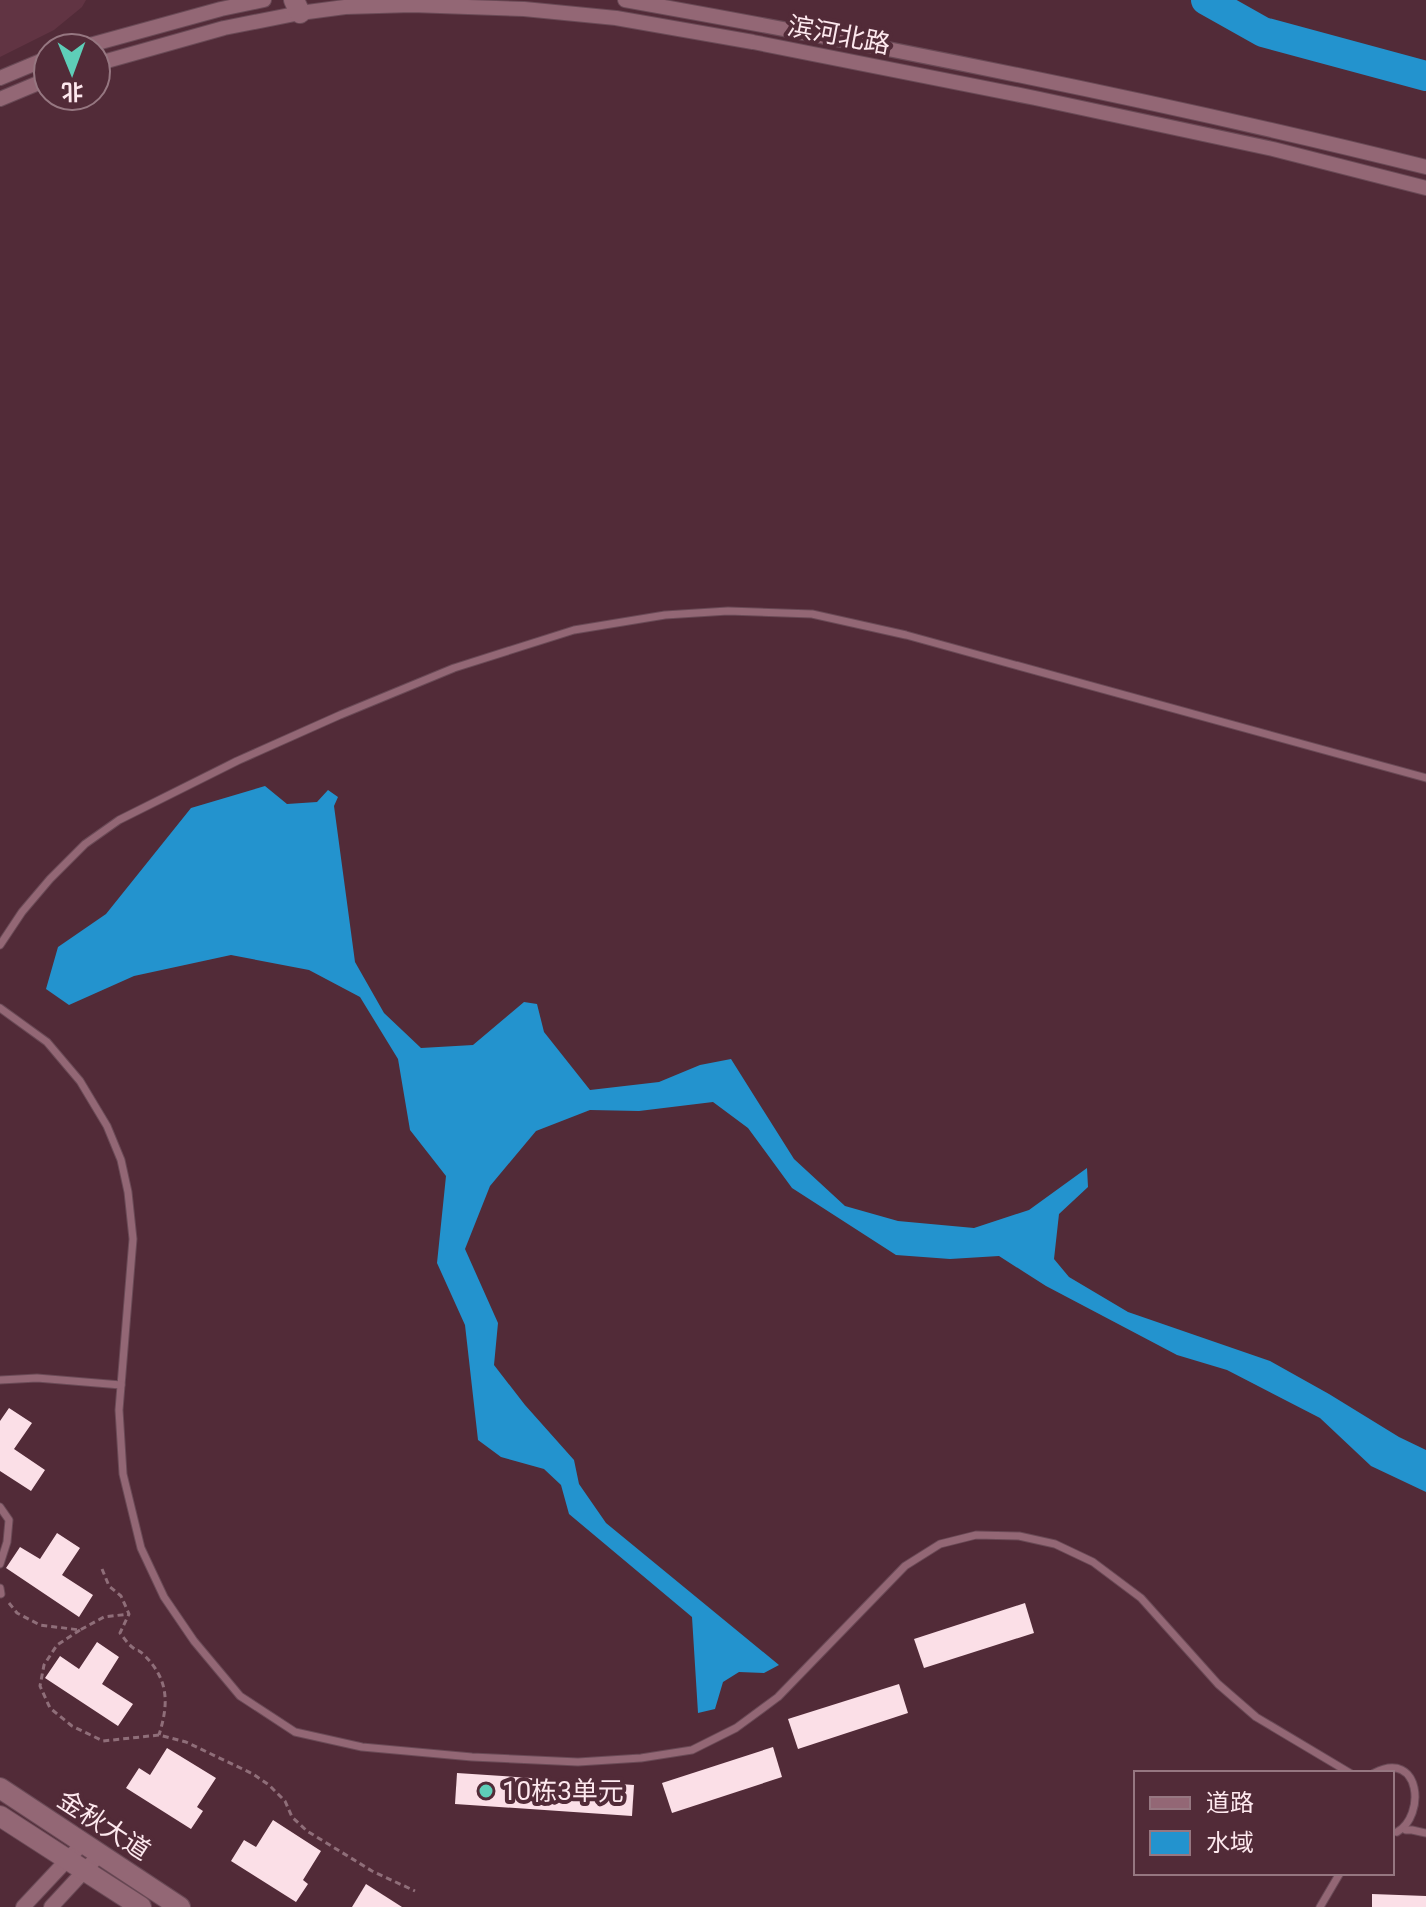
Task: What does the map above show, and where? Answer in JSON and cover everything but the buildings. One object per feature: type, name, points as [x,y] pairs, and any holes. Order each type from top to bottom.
[{"type":"street","points":[[112,39],[264,0]]},
{"type":"street","points":[[625,0],[1040,78],[1426,167]]},
{"type":"street","name":"滨河北路","points":[[112,60],[297,6],[412,5],[524,9],[616,18],[753,42],[1273,149],[1426,188]]},
{"type":"street","points":[[0,78],[32,65]]},
{"type":"street","points":[[0,99],[32,86]]},
{"type":"street","name":"金秋大道","points":[[0,1788],[180,1907]]},
{"type":"street","name":"金秋大道","points":[[0,1816],[141,1907]]},
{"type":"street","points":[[23,1907],[76,1865],[92,1848]]},
{"type":"street","points":[[51,1907],[76,1865],[92,1848]]},
{"type":"lane","points":[[0,945],[22,912],[85,844],[119,820],[237,761],[454,668],[574,630],[665,615],[728,611],[812,614],[906,635],[1426,778]]},
{"type":"lane","points":[[0,1008],[47,1042],[80,1081],[107,1126],[121,1160],[133,1239],[119,1410],[123,1474],[141,1548],[164,1597],[194,1641],[240,1696],[295,1732],[362,1747],[487,1758],[578,1762],[641,1758],[692,1750],[736,1728],[778,1697],[905,1566],[940,1544],[976,1535],[1019,1536],[1055,1544],[1093,1562],[1141,1598],[1218,1684],[1256,1717],[1347,1771]]},
{"type":"lane","points":[[0,1380],[37,1378],[121,1385]]},
{"type":"lane","points":[[0,1507],[9,1520],[7,1542],[0,1564]]},
{"type":"lane","points":[[1378,1771],[1395,1767],[1405,1769],[1421,1782],[1425,1792]]},
{"type":"lane","points":[[1394,1832],[1416,1822],[1423,1812]]},
{"type":"lane","points":[[1394,1832],[1412,1830],[1426,1833]]},
{"type":"lane","points":[[1320,1907],[1339,1875]]},
{"type":"path","points":[[102,1569],[109,1586],[121,1596],[129,1614],[120,1633],[158,1672],[166,1693],[166,1713],[159,1735]]},
{"type":"path","points":[[1,1591],[17,1613],[40,1625],[80,1630]]},
{"type":"path","points":[[129,1614],[104,1617],[57,1645],[44,1665],[40,1686],[50,1708],[72,1726],[103,1741],[159,1735],[186,1742],[253,1774],[285,1801],[292,1817],[307,1831],[372,1871],[415,1891]]},
{"type":"shaded area","points":[[0,0],[86,0],[54,30],[32,32],[32,41],[0,57]]},
{"type":"water","points":[[265,786],[287,804],[317,802],[328,790],[338,797],[334,806],[355,962],[384,1013],[421,1048],[473,1045],[524,1002],[537,1004],[544,1032],[590,1090],[659,1082],[700,1065],[731,1059],[794,1159],[845,1206],[898,1221],[974,1228],[1029,1210],[1087,1168],[1088,1187],[1059,1214],[1054,1259],[1069,1277],[1128,1312],[1270,1361],[1426,1450],[1426,1492],[1371,1466],[1320,1418],[1227,1370],[1177,1355],[1046,1286],[999,1256],[950,1259],[896,1255],[792,1188],[748,1128],[713,1102],[639,1111],[590,1110],[536,1131],[490,1186],[465,1249],[498,1323],[494,1365],[574,1460],[579,1484],[606,1523],[779,1665],[764,1673],[739,1672],[723,1682],[715,1709],[698,1713],[692,1617],[569,1514],[561,1485],[544,1469],[501,1457],[478,1440],[465,1325],[437,1263],[446,1176],[410,1130],[398,1059],[360,997],[309,970],[231,955],[134,976],[69,1005],[46,989],[58,947],[106,914],[191,808]]},
{"type":"waterway","points":[[1206,0],[1263,32],[1426,76]]},
{"type":"place","name":"10栋3单元","points":[[486,1791]]}]
